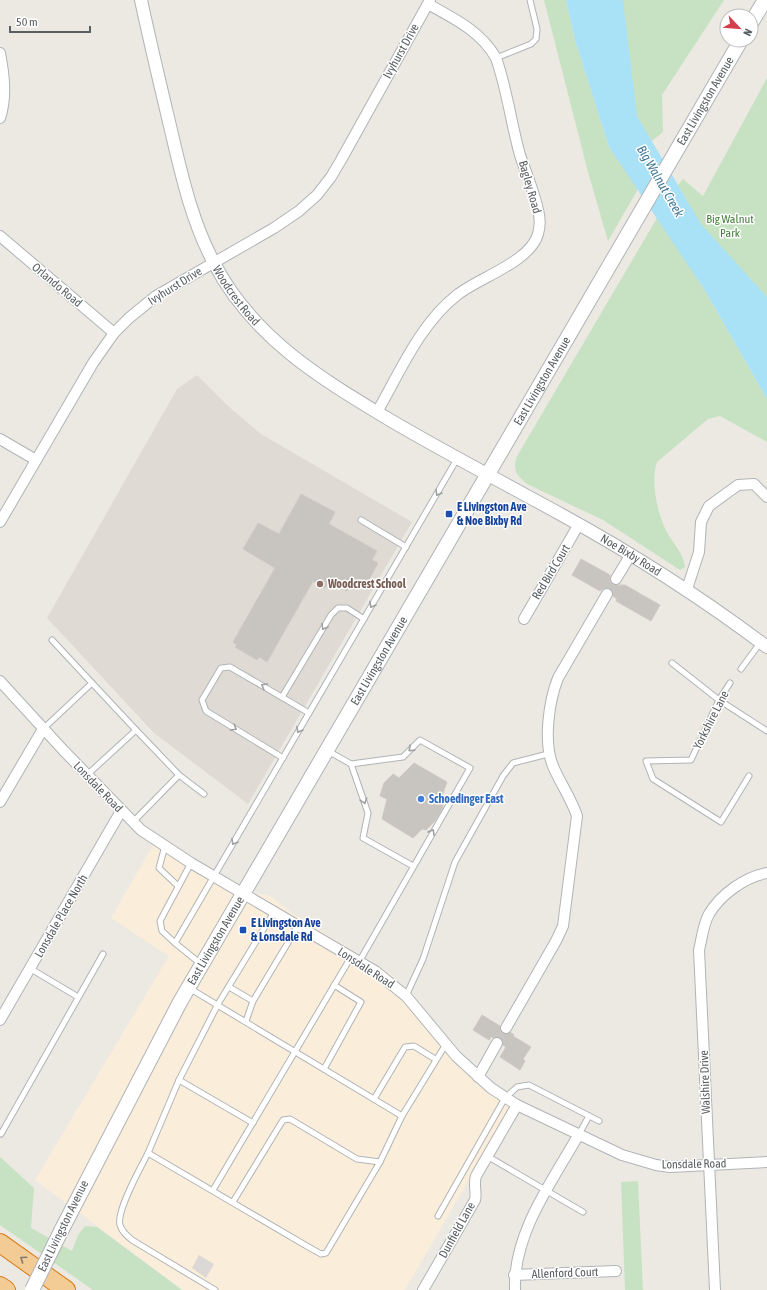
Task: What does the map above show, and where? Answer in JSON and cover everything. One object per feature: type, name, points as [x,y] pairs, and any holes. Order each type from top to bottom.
[{"type":"highway","points":[[0,1243],[66,1290]]},
{"type":"highway","points":[[0,1286],[6,1290]]},
{"type":"main road","points":[[759,9],[764,0]]},
{"type":"main road","name":"East Livingston Avenue","points":[[32,1290],[133,1090],[202,965],[737,48]]},
{"type":"street","name":"Woodcrest Road","points":[[141,0],[186,191],[194,216],[214,263],[245,309],[284,350],[326,382],[488,476]]},
{"type":"street","name":"Ivyhurst Drive","points":[[0,522],[93,363],[114,333],[128,318],[156,296],[274,228],[299,211],[317,195],[338,165],[429,2]]},
{"type":"street","name":"Bagley Road","points":[[377,412],[416,344],[443,309],[456,296],[476,282],[520,258],[530,249],[538,234],[538,210],[520,154],[496,58],[491,49],[476,33],[429,2]]},
{"type":"street","points":[[0,52],[4,78],[4,94],[0,118]]},
{"type":"street","name":"Orlando Road","points":[[0,236],[114,333]]},
{"type":"street","points":[[0,439],[36,460]]},
{"type":"street","name":"Noe Bixby Road","points":[[488,476],[579,524],[631,554],[687,589],[764,644]]},
{"type":"street","points":[[687,589],[699,552],[701,522],[709,506],[738,485],[744,483],[754,484],[767,497]]},
{"type":"street","name":"Red Bird Court","points":[[524,619],[579,524]]},
{"type":"street","points":[[616,579],[631,554]]},
{"type":"street","points":[[506,1028],[556,941],[563,926],[577,816],[548,754],[548,735],[555,686],[607,594]]},
{"type":"street","name":"Lonsdale Road","points":[[0,681],[43,729],[133,822],[191,863],[375,971],[406,996],[446,1043],[478,1077],[505,1098],[622,1155],[656,1165],[670,1167],[767,1162]]},
{"type":"street","points":[[0,802],[43,729]]},
{"type":"street","name":"Lonsdale Place North","points":[[0,1020],[31,969],[121,811]]},
{"type":"street","name":"Walshire Drive","points":[[715,1290],[699,950],[703,931],[710,913],[736,886],[767,873]]},
{"type":"street","points":[[478,1077],[497,1043]]},
{"type":"street","name":"Dunfield Lane","points":[[423,1290],[475,1200],[476,1194],[474,1182],[487,1156],[517,1105]]},
{"type":"street","points":[[515,1290],[514,1275],[520,1247],[546,1191],[579,1134]]},
{"type":"street","name":"Allenford Court","points":[[514,1275],[616,1271]]},
{"type":"lane","points":[[496,58],[530,44],[536,39],[537,29],[530,0]]},
{"type":"lane","points":[[175,944],[457,459]]},
{"type":"lane","points":[[361,520],[406,547]]},
{"type":"lane","points":[[282,697],[331,615],[338,608],[347,608],[364,619]]},
{"type":"lane","points":[[52,640],[180,775],[204,794]]},
{"type":"lane","points":[[741,669],[764,644]]},
{"type":"lane","points":[[672,663],[719,700],[767,731]]},
{"type":"lane","points":[[283,758],[206,711],[202,700],[221,668],[230,666],[309,713]]},
{"type":"lane","points":[[43,729],[92,683]]},
{"type":"lane","name":"Yorkshire Lane","points":[[730,683],[719,700],[691,760],[646,761],[653,779],[721,822],[749,776]]},
{"type":"lane","points":[[87,775],[136,730]]},
{"type":"lane","points":[[213,1190],[334,985],[355,960],[413,866],[470,768],[420,740],[403,756],[351,764],[327,751]]},
{"type":"lane","points":[[406,996],[423,959],[455,862],[503,776],[513,764],[548,754]]},
{"type":"lane","points":[[351,764],[368,813],[363,838],[413,866]]},
{"type":"lane","points":[[133,822],[180,775]]},
{"type":"lane","points":[[165,846],[159,868],[178,886]]},
{"type":"lane","points":[[191,863],[160,921],[162,932],[202,965]]},
{"type":"lane","points":[[215,1290],[132,1240],[124,1232],[120,1224],[122,1208],[148,1153],[179,1080],[218,1004],[274,912]]},
{"type":"lane","points":[[246,1021],[253,1002],[298,926]]},
{"type":"lane","points":[[1,1134],[103,954]]},
{"type":"lane","points":[[31,969],[78,997]]},
{"type":"lane","points":[[324,1069],[361,1002],[334,985]]},
{"type":"lane","points":[[189,988],[218,1004],[402,1116]]},
{"type":"lane","points":[[229,988],[253,1002]]},
{"type":"lane","points":[[148,1153],[213,1190],[305,1246],[318,1253],[324,1254],[328,1251],[380,1162],[402,1116],[446,1043]]},
{"type":"lane","points":[[374,1099],[405,1047],[414,1046],[436,1059]]},
{"type":"lane","points":[[179,1080],[253,1123]]},
{"type":"lane","points":[[438,1216],[505,1098],[517,1088],[529,1085],[599,1121]]},
{"type":"lane","points":[[579,1134],[589,1116]]},
{"type":"lane","points":[[233,1202],[282,1120],[286,1118],[357,1159],[380,1162]]},
{"type":"lane","points":[[487,1156],[583,1212]]},
{"type":"shaded area","points":[[197,375],[228,406],[261,434],[412,522],[248,804],[154,733],[47,618],[177,389]]},
{"type":"shaded area","points":[[155,842],[241,893],[269,895],[292,913],[394,976],[391,984],[486,1084],[513,1103],[405,1290],[183,1290],[35,1180],[169,956],[111,918]]},
{"type":"shaded area","points":[[199,1255],[214,1264],[206,1278],[192,1268]]},
{"type":"green space","points":[[544,0],[566,0],[575,40],[609,147],[638,189],[608,241],[588,172]]},
{"type":"green space","points":[[597,0],[724,0],[662,95],[663,132],[652,141],[642,125],[635,136]]},
{"type":"green space","name":"Big Walnut Park","points":[[767,78],[767,342],[678,185],[683,179],[703,196]]},
{"type":"green space","points":[[657,218],[704,289],[767,399],[767,442],[720,416],[708,419],[657,462],[654,479],[658,509],[664,527],[683,558],[685,567],[680,570],[603,520],[527,484],[518,476],[515,466],[516,458]]},
{"type":"green space","points":[[0,1157],[34,1188],[31,1228],[72,1251],[78,1235],[85,1226],[97,1227],[182,1290],[93,1290],[0,1225]]},
{"type":"green space","points":[[638,1181],[643,1290],[625,1290],[621,1182]]},
{"type":"water","name":"Big Walnut Creek","points":[[566,0],[623,0],[637,116],[701,224],[767,297],[767,399],[704,289],[609,147],[575,40]]},
{"type":"building","points":[[301,494],[335,512],[329,524],[377,551],[372,560],[378,563],[364,589],[352,582],[347,591],[329,583],[325,588],[313,581],[267,662],[259,657],[257,660],[235,647],[237,645],[233,642],[275,568],[243,549],[258,523],[279,534]]},
{"type":"building","points":[[581,559],[610,575],[610,582],[613,585],[625,585],[660,605],[651,621],[616,601],[617,599],[613,596],[613,591],[610,588],[604,588],[600,591],[572,575]]},
{"type":"building","points":[[414,763],[447,782],[442,796],[445,798],[442,809],[435,821],[426,830],[422,829],[413,838],[382,819],[387,799],[380,796],[384,783],[393,774],[399,778]]},
{"type":"building","points":[[482,1015],[500,1026],[502,1033],[506,1034],[510,1032],[514,1035],[513,1036],[531,1047],[523,1059],[525,1061],[520,1070],[500,1057],[506,1047],[503,1045],[500,1038],[491,1037],[489,1040],[473,1030]]},
{"type":"tunnel","points":[[607,594],[616,579]]},
{"type":"tunnel","points":[[497,1043],[506,1028]]},
{"type":"place","name":"E Livingston Ave & Noe Bixby Rd","points":[[449,514]]},
{"type":"place","name":"Woodcrest School","points":[[320,584]]},
{"type":"place","name":"Schoedinger East","points":[[421,799]]},
{"type":"place","name":"E Livingston Ave & Lonsdale Rd","points":[[243,930]]}]
